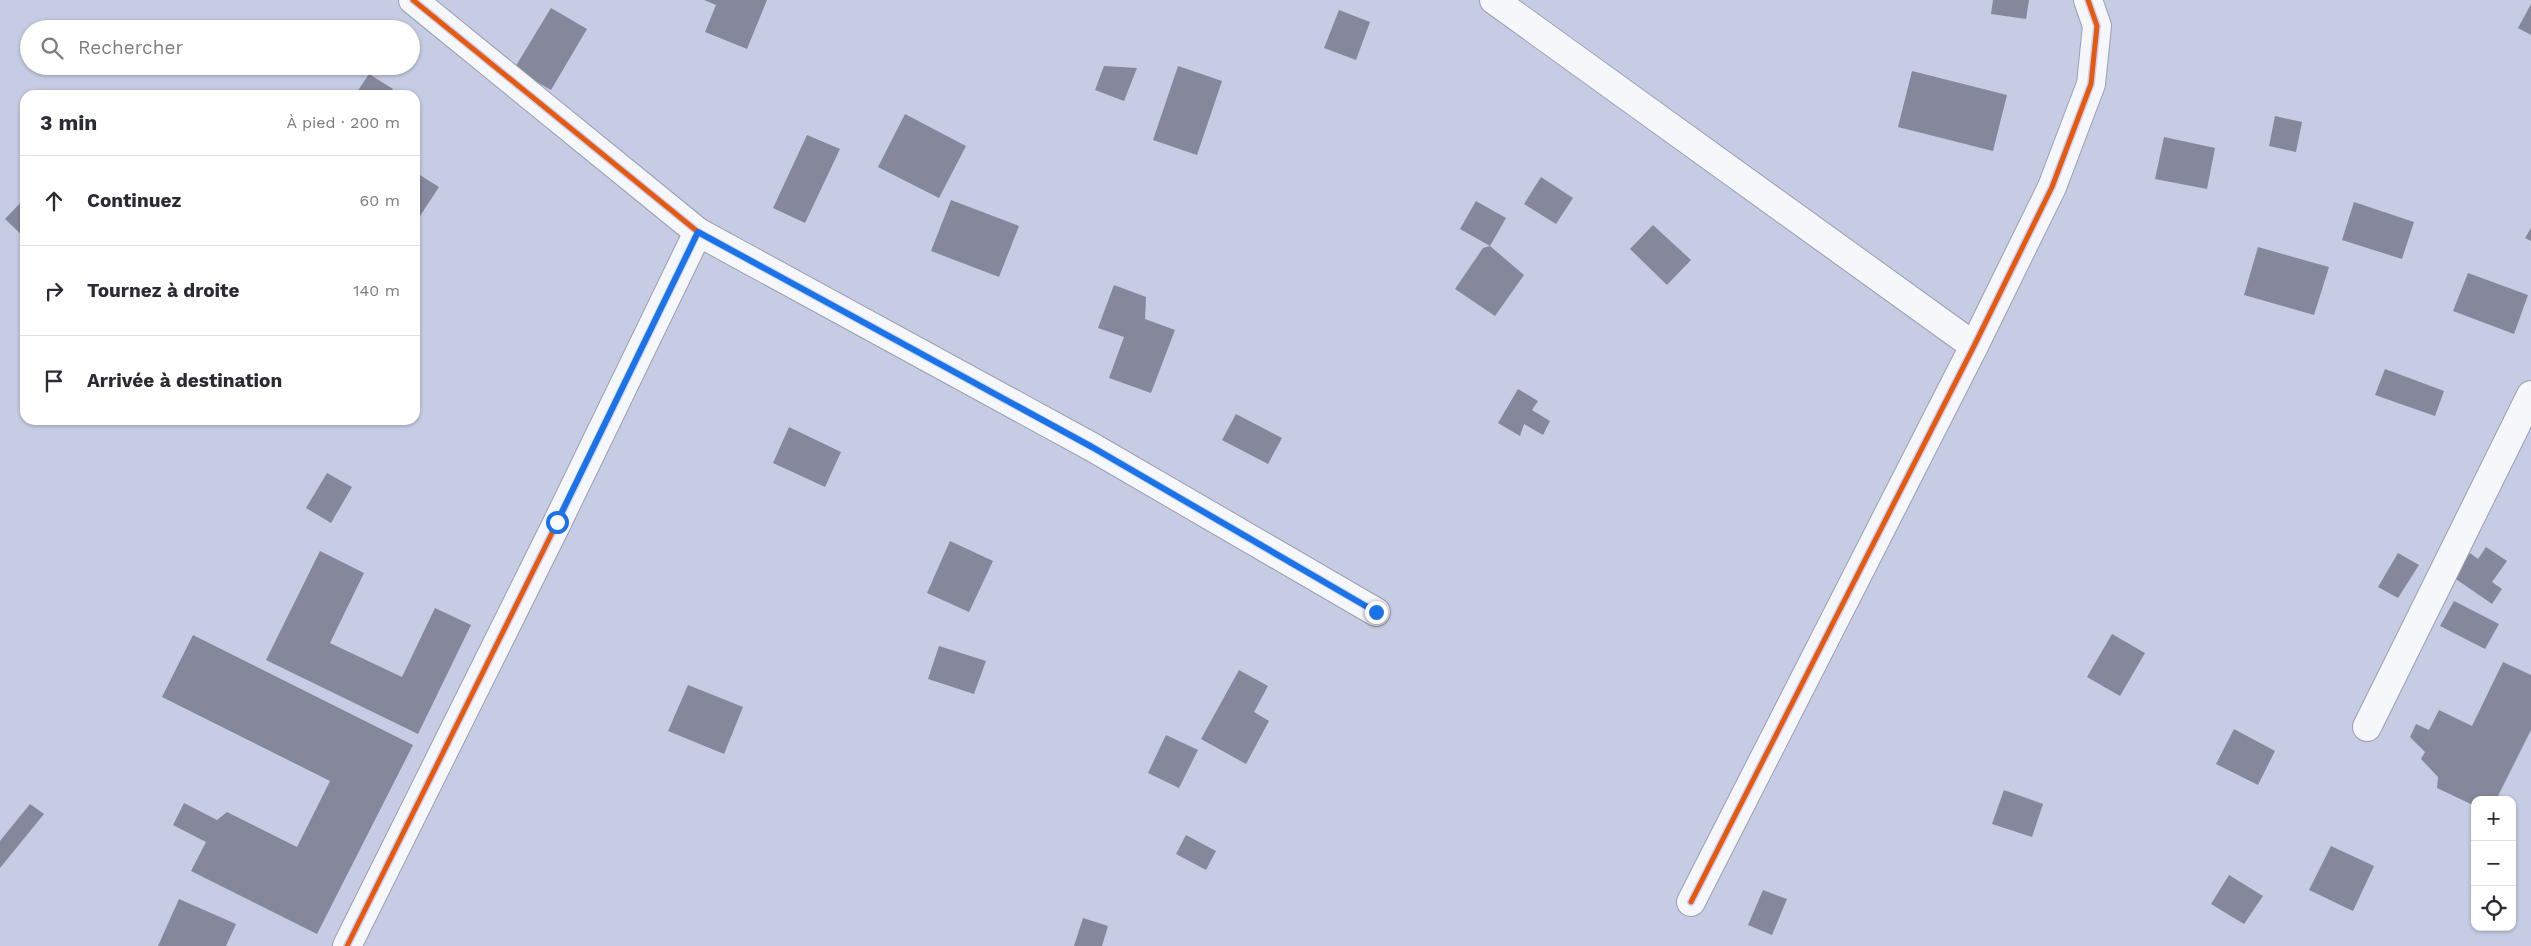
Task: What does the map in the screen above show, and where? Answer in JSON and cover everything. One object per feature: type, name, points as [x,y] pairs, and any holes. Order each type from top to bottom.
[{"type":"street","points":[[413,0],[698,232],[1092,447],[1376,612]]},
{"type":"street","points":[[1494,0],[1974,346]]},
{"type":"street","points":[[1691,902],[1974,346],[2052,187],[2090,84],[2097,26],[2088,0]]},
{"type":"street","points":[[347,946],[698,232]]},
{"type":"street","points":[[2367,727],[2531,395]]},
{"type":"building","points":[[704,0],[767,0],[747,49],[705,32],[716,5]]},
{"type":"building","points":[[1993,0],[2029,0],[2026,19],[1991,14]]},
{"type":"building","points":[[2531,4],[2531,35],[2518,28]]},
{"type":"building","points":[[551,8],[587,29],[551,90],[514,69]]},
{"type":"building","points":[[1339,10],[1370,22],[1356,60],[1324,48]]},
{"type":"building","points":[[1104,66],[1137,68],[1124,101],[1095,90]]},
{"type":"building","points":[[1178,66],[1222,81],[1197,155],[1153,140]]},
{"type":"building","points":[[1912,71],[2007,95],[1993,151],[1898,127]]},
{"type":"building","points":[[368,75],[393,89],[392,90],[358,90]]},
{"type":"building","points":[[905,114],[966,146],[939,198],[878,167]]},
{"type":"building","points":[[2275,116],[2302,122],[2296,152],[2269,146]]},
{"type":"building","points":[[807,135],[840,149],[805,223],[773,208]]},
{"type":"building","points":[[2164,137],[2215,148],[2207,189],[2155,179]]},
{"type":"building","points":[[420,175],[439,187],[420,216]]},
{"type":"building","points":[[1541,177],[1573,198],[1556,224],[1524,204]]},
{"type":"building","points":[[951,200],[1019,226],[999,277],[931,251]]},
{"type":"building","points":[[1476,201],[1506,218],[1490,246],[1460,229]]},
{"type":"building","points":[[2354,202],[2414,222],[2402,259],[2342,240]]},
{"type":"building","points":[[20,203],[20,233],[5,219]]},
{"type":"building","points":[[1653,225],[1691,260],[1667,285],[1630,249]]},
{"type":"building","points":[[2531,228],[2531,241],[2525,238]]},
{"type":"building","points":[[1490,246],[1524,275],[1495,316],[1455,289],[1483,248]]},
{"type":"building","points":[[2258,247],[2329,267],[2314,315],[2244,295]]},
{"type":"building","points":[[2468,273],[2528,295],[2514,334],[2453,311]]},
{"type":"building","points":[[1114,285],[1146,297],[1145,319],[1175,330],[1151,393],[1109,378],[1124,337],[1098,328]]},
{"type":"building","points":[[2385,369],[2444,391],[2435,416],[2375,395]]},
{"type":"building","points":[[1518,389],[1538,401],[1532,410],[1550,421],[1543,435],[1524,424],[1520,436],[1498,423]]},
{"type":"building","points":[[1236,414],[1282,438],[1268,464],[1222,440]]},
{"type":"building","points":[[789,427],[841,452],[825,487],[773,463]]},
{"type":"building","points":[[327,473],[352,487],[331,523],[306,508]]},
{"type":"building","points":[[950,541],[993,561],[969,612],[927,593]]},
{"type":"building","points":[[2486,547],[2507,561],[2492,582],[2502,589],[2492,604],[2453,577],[2470,553],[2478,559]]},
{"type":"building","points":[[320,551],[364,573],[330,643],[402,677],[435,608],[471,625],[418,734],[266,660]]},
{"type":"building","points":[[2398,553],[2419,565],[2398,598],[2378,587]]},
{"type":"building","points":[[2454,601],[2499,624],[2485,649],[2440,626]]},
{"type":"building","points":[[2112,634],[2145,653],[2120,696],[2087,677]]},
{"type":"building","points":[[193,635],[413,745],[317,934],[191,871],[206,842],[173,825],[184,803],[217,820],[227,812],[297,847],[330,781],[162,697]]},
{"type":"building","points":[[939,646],[986,661],[974,694],[928,679]]},
{"type":"building","points":[[2503,662],[2531,675],[2531,730],[2498,796],[2471,796],[2471,804],[2437,788],[2438,777],[2421,759],[2425,752],[2410,737],[2416,724],[2429,730],[2439,710],[2472,726]]},
{"type":"building","points":[[1239,670],[1268,686],[1254,712],[1269,721],[1246,764],[1201,739]]},
{"type":"building","points":[[688,685],[743,707],[724,754],[668,731]]},
{"type":"building","points":[[2234,729],[2275,751],[2258,785],[2216,764]]},
{"type":"building","points":[[1166,735],[1198,750],[1179,788],[1148,773]]},
{"type":"building","points":[[2004,790],[2043,804],[2032,837],[1992,824]]},
{"type":"building","points":[[30,804],[44,814],[0,868],[0,841]]},
{"type":"building","points":[[1186,835],[1216,851],[1206,870],[1176,854]]},
{"type":"building","points":[[2331,846],[2374,866],[2353,911],[2309,890]]},
{"type":"building","points":[[2229,875],[2263,896],[2244,924],[2211,904]]},
{"type":"building","points":[[1763,890],[1787,899],[1772,935],[1748,925]]},
{"type":"building","points":[[179,899],[236,924],[226,946],[158,946]]},
{"type":"building","points":[[1083,918],[1108,926],[1102,946],[1074,946]]},
{"type":"cycle path","points":[[413,0],[698,232],[1092,447],[1376,612]]},
{"type":"cycle path","points":[[1691,902],[1974,346],[2052,187],[2091,84],[2097,26],[2088,0]]},
{"type":"cycle path","points":[[347,946],[557,523],[698,232]]},
{"type":"route","points":[[557,522],[698,232],[1092,447],[1376,612]]}]
